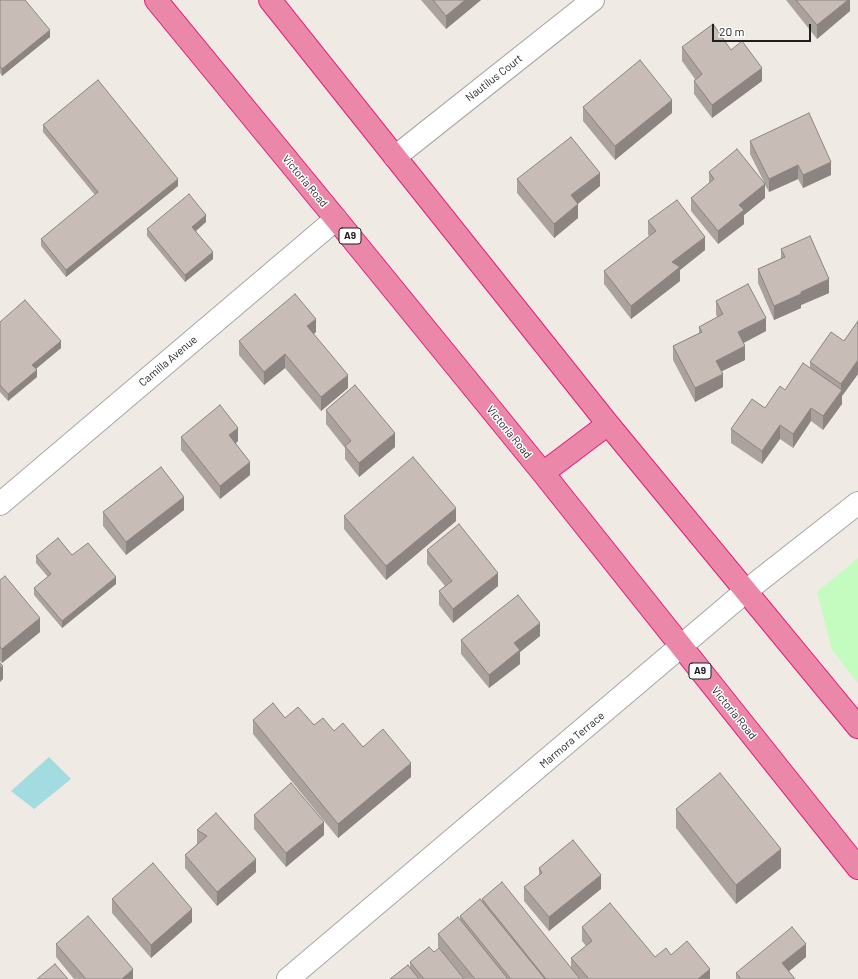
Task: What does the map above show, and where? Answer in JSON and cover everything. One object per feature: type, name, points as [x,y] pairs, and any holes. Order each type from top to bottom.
[{"type":"highway","name":"Victoria Road","points":[[156,0],[336,218],[543,473],[858,868]]},
{"type":"highway","points":[[270,0],[608,424],[858,727]]},
{"type":"highway","points":[[543,473],[608,424]]},
{"type":"street","name":"Nautilus Court","points":[[395,157],[593,0]]},
{"type":"street","name":"Camilla Avenue","points":[[0,504],[336,218]]},
{"type":"street","name":"Marmora Terrace","points":[[288,979],[746,591],[858,503]]},
{"type":"green space","points":[[858,558],[858,683],[832,650],[817,592]]},
{"type":"water","points":[[49,757],[71,779],[34,809],[11,791]]},
{"type":"building","points":[[0,0],[25,0],[50,30],[2,69],[0,66]]},
{"type":"building","points":[[433,0],[465,0],[446,16]]},
{"type":"building","points":[[796,0],[848,0],[817,25]]},
{"type":"building","points":[[713,24],[731,50],[742,41],[762,68],[712,105],[694,81],[702,74],[682,47]]},
{"type":"building","points":[[640,60],[672,100],[615,146],[583,107]]},
{"type":"building","points":[[98,80],[178,179],[66,270],[41,239],[98,192],[43,125]]},
{"type":"building","points":[[809,113],[831,162],[803,175],[798,165],[769,179],[750,141]]},
{"type":"building","points":[[571,137],[600,173],[571,195],[578,204],[554,224],[517,179]]},
{"type":"building","points":[[737,149],[765,184],[739,205],[744,210],[718,231],[691,198],[714,179],[709,172]]},
{"type":"building","points":[[189,194],[206,215],[192,227],[213,252],[185,275],[147,229]]},
{"type":"building","points":[[677,200],[705,237],[672,262],[680,267],[631,306],[604,271],[656,231],[648,221]]},
{"type":"building","points":[[810,236],[829,279],[774,306],[758,269],[785,257],[781,249]]},
{"type":"building","points":[[748,284],[766,318],[738,332],[745,346],[716,361],[723,374],[695,388],[673,346],[702,332],[699,327],[723,314],[716,301]]},
{"type":"building","points":[[295,294],[316,319],[307,326],[348,375],[321,397],[285,354],[264,372],[239,341]]},
{"type":"building","points":[[25,300],[61,341],[32,365],[37,370],[8,394],[0,385],[0,322]]},
{"type":"building","points":[[858,321],[858,360],[841,384],[810,362],[831,332],[844,341]]},
{"type":"building","points":[[803,363],[842,390],[823,416],[811,408],[793,434],[780,425],[762,451],[731,429],[752,399],[765,408],[780,386],[785,390]]},
{"type":"building","points":[[355,385],[395,433],[359,463],[345,446],[351,441],[326,410]]},
{"type":"building","points":[[220,405],[238,428],[229,435],[250,462],[220,486],[181,437]]},
{"type":"building","points":[[413,457],[456,508],[386,566],[344,516]]},
{"type":"building","points":[[161,467],[184,497],[126,542],[103,512]]},
{"type":"building","points":[[459,524],[498,573],[453,609],[439,591],[452,581],[427,550]]},
{"type":"building","points":[[58,538],[72,555],[88,543],[116,577],[62,621],[34,588],[51,574],[36,556]]},
{"type":"building","points":[[5,576],[40,618],[2,649],[0,647],[0,580]]},
{"type":"building","points":[[518,595],[540,623],[514,643],[520,650],[489,675],[461,640]]},
{"type":"building","points":[[273,703],[285,718],[298,707],[314,725],[323,718],[334,731],[343,723],[363,747],[383,729],[411,763],[338,824],[253,720]]},
{"type":"building","points":[[720,773],[781,849],[736,885],[676,809]]},
{"type":"building","points":[[291,783],[324,822],[286,853],[254,815]]},
{"type":"building","points":[[216,813],[256,859],[217,892],[185,855],[207,836],[197,830]]},
{"type":"building","points":[[573,840],[601,875],[549,917],[524,887],[542,873],[539,868]]},
{"type":"building","points":[[153,863],[192,909],[151,945],[112,899]]},
{"type":"building","points":[[502,882],[580,979],[546,979],[482,899]]},
{"type":"building","points":[[480,899],[545,979],[511,979],[460,916]]},
{"type":"building","points":[[610,903],[655,957],[666,948],[671,955],[687,941],[710,969],[698,979],[589,979],[571,958],[592,941],[582,927]]},
{"type":"building","points":[[88,916],[133,969],[122,979],[86,979],[56,944]]},
{"type":"building","points":[[458,917],[508,979],[475,979],[438,934]]},
{"type":"building","points":[[792,927],[806,944],[782,963],[795,979],[741,979],[736,973]]},
{"type":"building","points":[[429,947],[434,952],[439,948],[464,979],[424,979],[410,962]]},
{"type":"building","points":[[55,964],[68,979],[37,979]]},
{"type":"building","points":[[408,965],[419,979],[390,979]]}]
